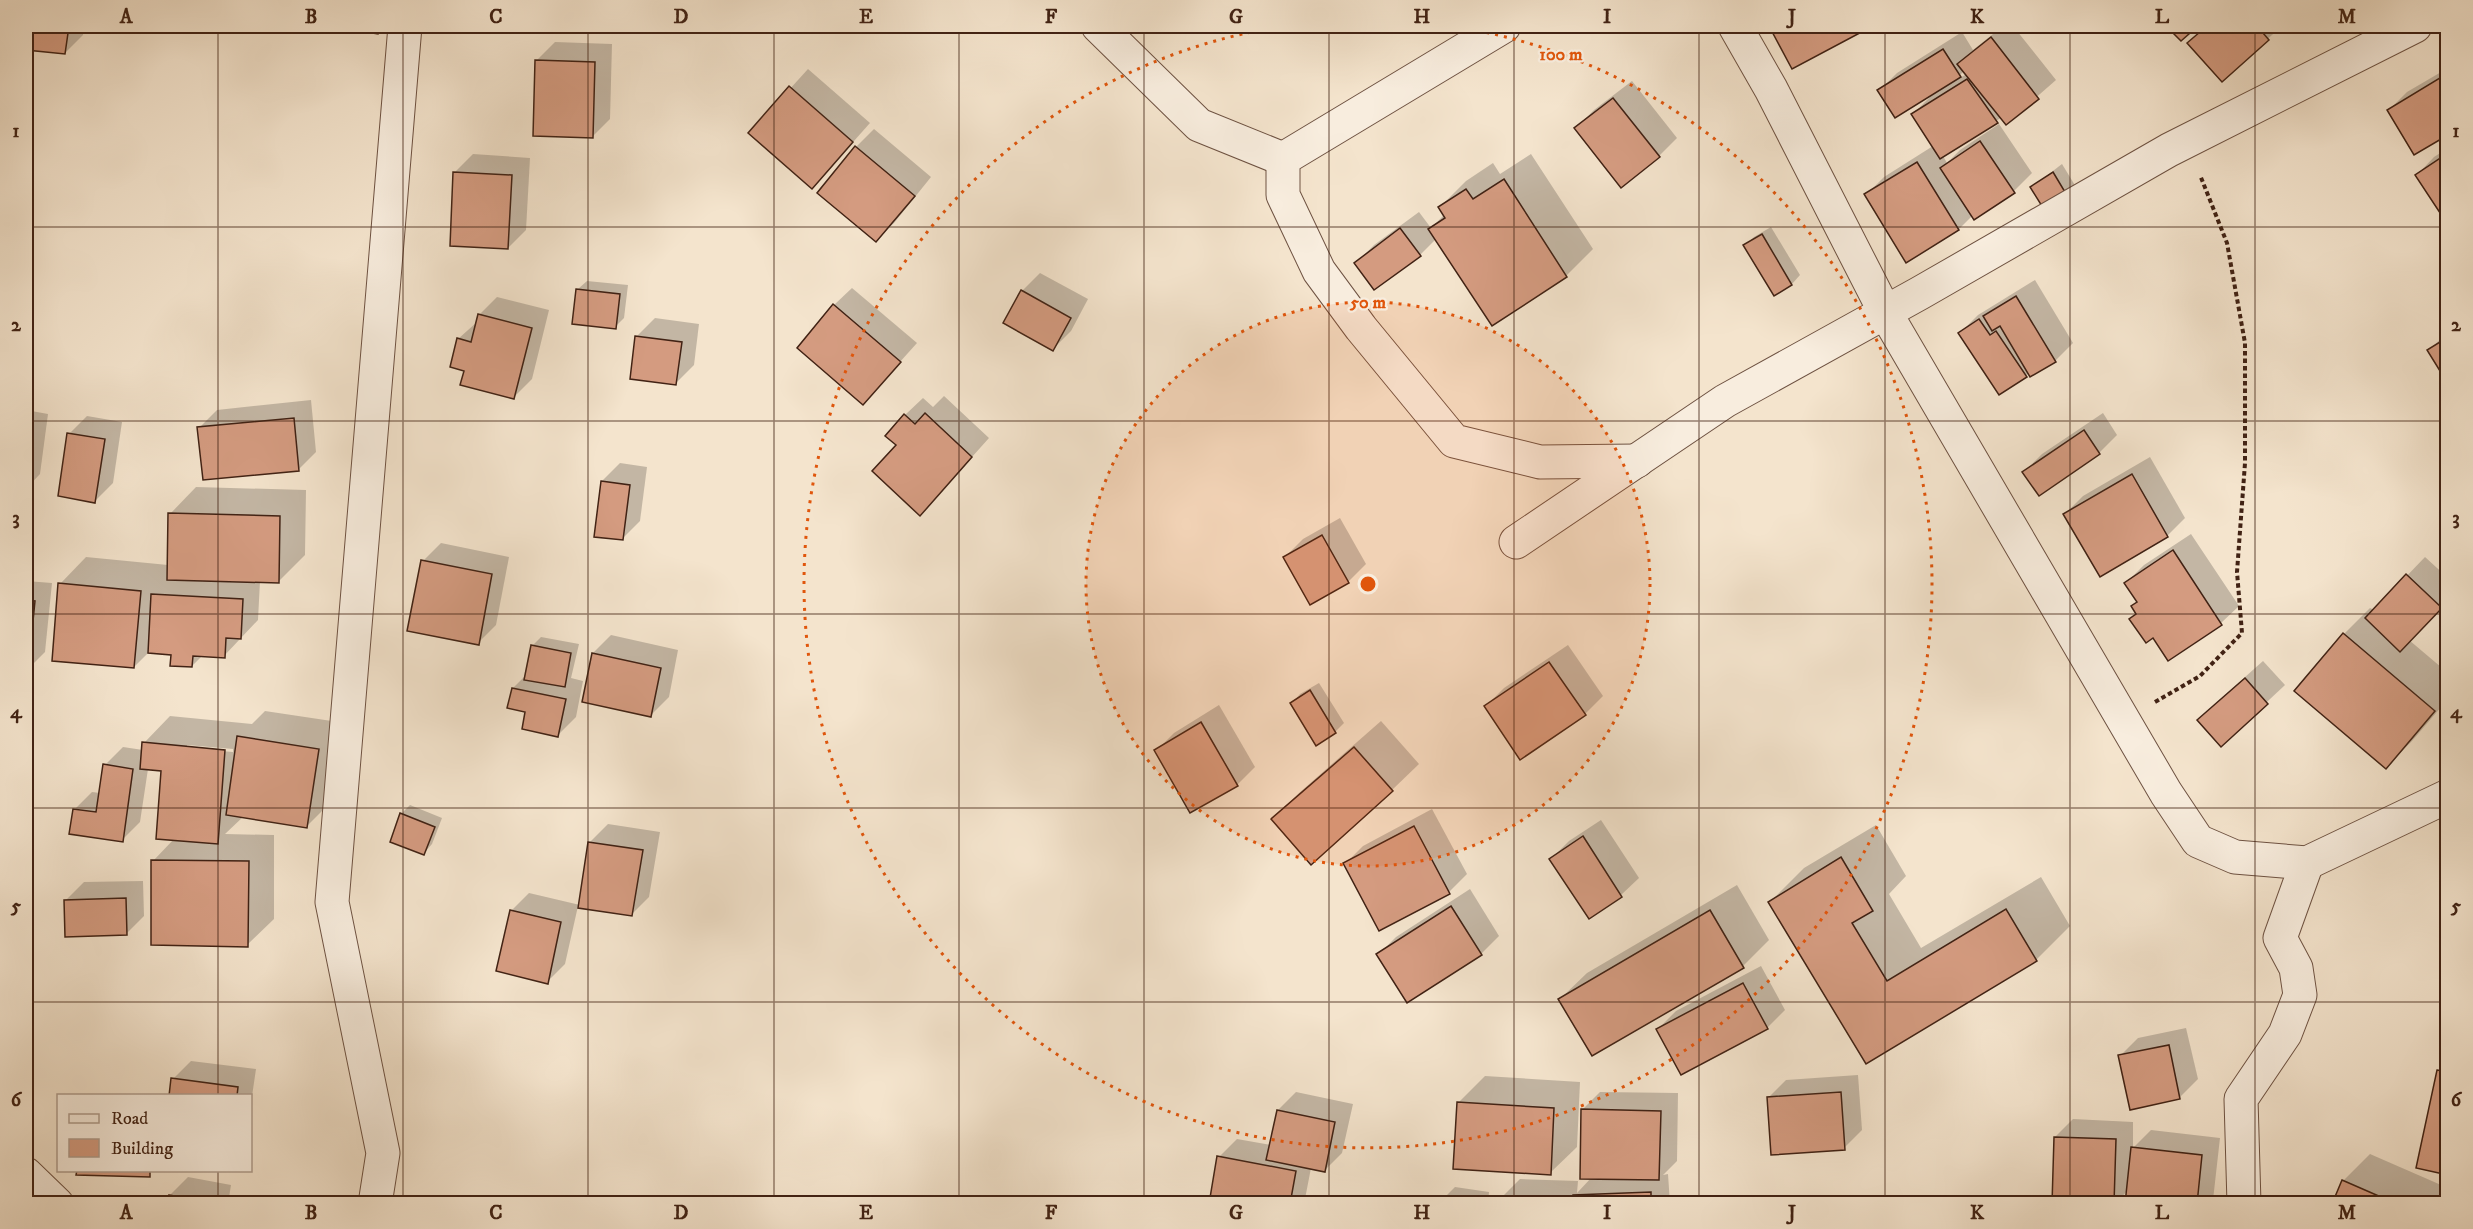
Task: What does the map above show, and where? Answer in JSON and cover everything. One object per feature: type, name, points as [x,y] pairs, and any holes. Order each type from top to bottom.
[{"type":"street","points":[[375,1203],[384,1153],[332,902],[405,26]]},
{"type":"street","points":[[1098,26],[1199,124],[1283,159]]},
{"type":"street","points":[[1283,159],[1504,26]]},
{"type":"street","points":[[1736,26],[1777,100],[1885,312],[2166,793],[2198,841],[2235,857],[2307,863],[2448,796]]},
{"type":"street","points":[[1516,542],[1725,401],[2188,140],[2415,26]]},
{"type":"street","points":[[1283,159],[1283,195],[1319,271],[1360,328],[1454,441],[1540,462],[1637,461]]},
{"type":"street","points":[[2244,1203],[2241,1099],[2285,1034],[2300,995],[2296,968],[2280,938],[2307,863]]},
{"type":"street","points":[[26,1174],[57,1203]]},
{"type":"path","points":[[2124,721],[2200,676],[2242,633],[2237,572],[2245,463],[2245,343],[2227,243],[2206,194],[2188,140]]},
{"type":"building","points":[[26,26],[69,26],[65,54],[26,50]]},
{"type":"building","points":[[326,26],[379,26],[378,34]]},
{"type":"building","points":[[1769,26],[1871,26],[1871,27],[1792,69]]},
{"type":"building","points":[[2166,26],[2198,26],[2181,41]]},
{"type":"building","points":[[2207,26],[2257,26],[2269,40],[2222,82],[2187,43]]},
{"type":"building","points":[[1991,37],[2039,99],[2006,125],[1957,64]]},
{"type":"building","points":[[1943,49],[1961,77],[1895,118],[1877,90]]},
{"type":"building","points":[[535,60],[595,62],[593,138],[533,136]]},
{"type":"building","points":[[2448,73],[2448,135],[2414,155],[2387,110]]},
{"type":"building","points":[[1967,79],[1998,123],[1940,159],[1911,114]]},
{"type":"building","points":[[789,86],[853,142],[812,189],[748,133]]},
{"type":"building","points":[[1613,98],[1660,157],[1621,188],[1574,128]]},
{"type":"building","points":[[1980,141],[2015,193],[1974,220],[1940,168]]},
{"type":"building","points":[[855,146],[915,196],[876,242],[817,193]]},
{"type":"building","points":[[2448,153],[2448,225],[2415,175]]},
{"type":"building","points":[[1917,162],[1959,230],[1906,263],[1864,194]]},
{"type":"building","points":[[453,172],[512,175],[508,249],[450,246]]},
{"type":"building","points":[[2053,172],[2068,197],[2045,211],[2030,187]]},
{"type":"building","points":[[1504,179],[1567,277],[1492,326],[1428,229],[1445,218],[1438,207],[1466,189],[1473,199]]},
{"type":"building","points":[[1400,228],[1421,256],[1374,290],[1354,263]]},
{"type":"building","points":[[1762,234],[1792,285],[1774,296],[1743,245]]},
{"type":"building","points":[[576,289],[620,294],[616,329],[572,324]]},
{"type":"building","points":[[1021,290],[1071,318],[1053,351],[1003,323]]},
{"type":"building","points":[[2016,296],[2056,362],[2030,377],[2000,326],[1992,331],[1983,316]]},
{"type":"building","points":[[833,304],[901,362],[863,405],[797,348]]},
{"type":"building","points":[[478,314],[532,328],[514,399],[460,385],[464,371],[450,367],[457,338],[471,342]]},
{"type":"building","points":[[1979,319],[1990,335],[1996,331],[2027,377],[1999,395],[1958,333]]},
{"type":"building","points":[[635,336],[682,342],[676,385],[630,379]]},
{"type":"building","points":[[2448,337],[2448,378],[2445,379],[2427,350]]},
{"type":"building","points":[[925,413],[972,457],[920,516],[872,471],[896,445],[885,436],[904,414],[915,424]]},
{"type":"building","points":[[294,418],[299,471],[203,480],[197,427]]},
{"type":"building","points":[[26,430],[31,431],[26,471]]},
{"type":"building","points":[[2084,430],[2100,454],[2039,496],[2022,472]]},
{"type":"building","points":[[67,433],[105,439],[95,503],[58,496]]},
{"type":"building","points":[[2132,474],[2168,537],[2100,577],[2063,514]]},
{"type":"building","points":[[601,481],[630,485],[623,540],[594,537]]},
{"type":"building","points":[[168,513],[280,516],[279,583],[167,580]]},
{"type":"building","points":[[1322,535],[1349,583],[1310,605],[1283,557]]},
{"type":"building","points":[[2173,550],[2222,625],[2168,661],[2153,638],[2146,643],[2129,619],[2136,614],[2131,606],[2137,602],[2124,583]]},
{"type":"building","points":[[421,560],[492,574],[479,645],[407,631]]},
{"type":"building","points":[[2406,574],[2442,608],[2400,652],[2365,618]]},
{"type":"building","points":[[58,583],[141,591],[134,668],[52,661]]},
{"type":"building","points":[[151,594],[243,599],[241,639],[226,638],[225,658],[193,656],[192,667],[170,666],[171,655],[148,653]]},
{"type":"building","points":[[26,600],[35,601],[28,671],[26,671]]},
{"type":"building","points":[[2343,633],[2435,711],[2386,769],[2294,691]]},
{"type":"building","points":[[531,645],[571,653],[565,687],[524,680]]},
{"type":"building","points":[[592,653],[661,668],[651,717],[582,702]]},
{"type":"building","points":[[1549,662],[1586,715],[1520,760],[1484,706]]},
{"type":"building","points":[[2245,678],[2268,704],[2221,747],[2197,720]]},
{"type":"building","points":[[512,688],[566,699],[558,737],[522,729],[525,712],[507,708]]},
{"type":"building","points":[[1310,690],[1336,733],[1316,746],[1290,703]]},
{"type":"building","points":[[1201,722],[1238,786],[1190,813],[1154,750]]},
{"type":"building","points":[[237,736],[319,749],[307,828],[226,815]]},
{"type":"building","points":[[142,742],[225,750],[218,844],[156,839],[161,771],[140,769]]},
{"type":"building","points":[[1354,747],[1393,791],[1311,865],[1271,819]]},
{"type":"building","points":[[103,764],[133,769],[123,842],[69,834],[73,809],[96,812]]},
{"type":"building","points":[[400,813],[435,827],[424,855],[390,842]]},
{"type":"building","points":[[1414,826],[1450,894],[1379,931],[1343,863]]},
{"type":"building","points":[[1583,836],[1622,897],[1589,919],[1549,859]]},
{"type":"building","points":[[588,842],[643,850],[632,916],[578,908]]},
{"type":"building","points":[[1841,857],[1873,911],[1852,923],[1887,981],[2006,909],[2037,961],[1866,1064],[1768,902]]},
{"type":"building","points":[[151,860],[249,861],[248,947],[151,945]]},
{"type":"building","points":[[126,898],[127,935],[65,937],[64,900]]},
{"type":"building","points":[[1451,906],[1482,955],[1407,1003],[1376,954]]},
{"type":"building","points":[[510,910],[561,922],[548,984],[496,971]]},
{"type":"building","points":[[1710,910],[1744,968],[1592,1056],[1558,999]]},
{"type":"building","points":[[1743,983],[1768,1029],[1681,1075],[1656,1029]]},
{"type":"building","points":[[2169,1045],[2180,1099],[2130,1110],[2118,1055]]},
{"type":"building","points":[[2437,1070],[2448,1072],[2448,1175],[2416,1168]]},
{"type":"building","points":[[171,1078],[238,1087],[237,1094],[169,1094]]},
{"type":"building","points":[[1841,1092],[1845,1150],[1771,1155],[1767,1097]]},
{"type":"building","points":[[1457,1102],[1554,1108],[1551,1175],[1453,1169]]},
{"type":"building","points":[[1581,1109],[1661,1111],[1659,1180],[1580,1179]]},
{"type":"building","points":[[1277,1110],[1335,1122],[1325,1172],[1266,1160]]},
{"type":"building","points":[[2054,1137],[2116,1139],[2114,1204],[2052,1204]]},
{"type":"building","points":[[2131,1147],[2202,1155],[2197,1204],[2125,1204]]},
{"type":"building","points":[[1217,1156],[1296,1171],[1290,1204],[1209,1204]]},
{"type":"building","points":[[77,1172],[150,1172],[150,1177],[76,1175]]},
{"type":"building","points":[[2342,1180],[2397,1204],[2332,1204]]},
{"type":"building","points":[[1651,1192],[1651,1204],[1573,1204],[1573,1195]]},
{"type":"building","points":[[169,1195],[214,1203],[214,1204],[168,1204]]},
{"type":"building","points":[[1500,1196],[1560,1198],[1560,1204],[1500,1204]]}]
